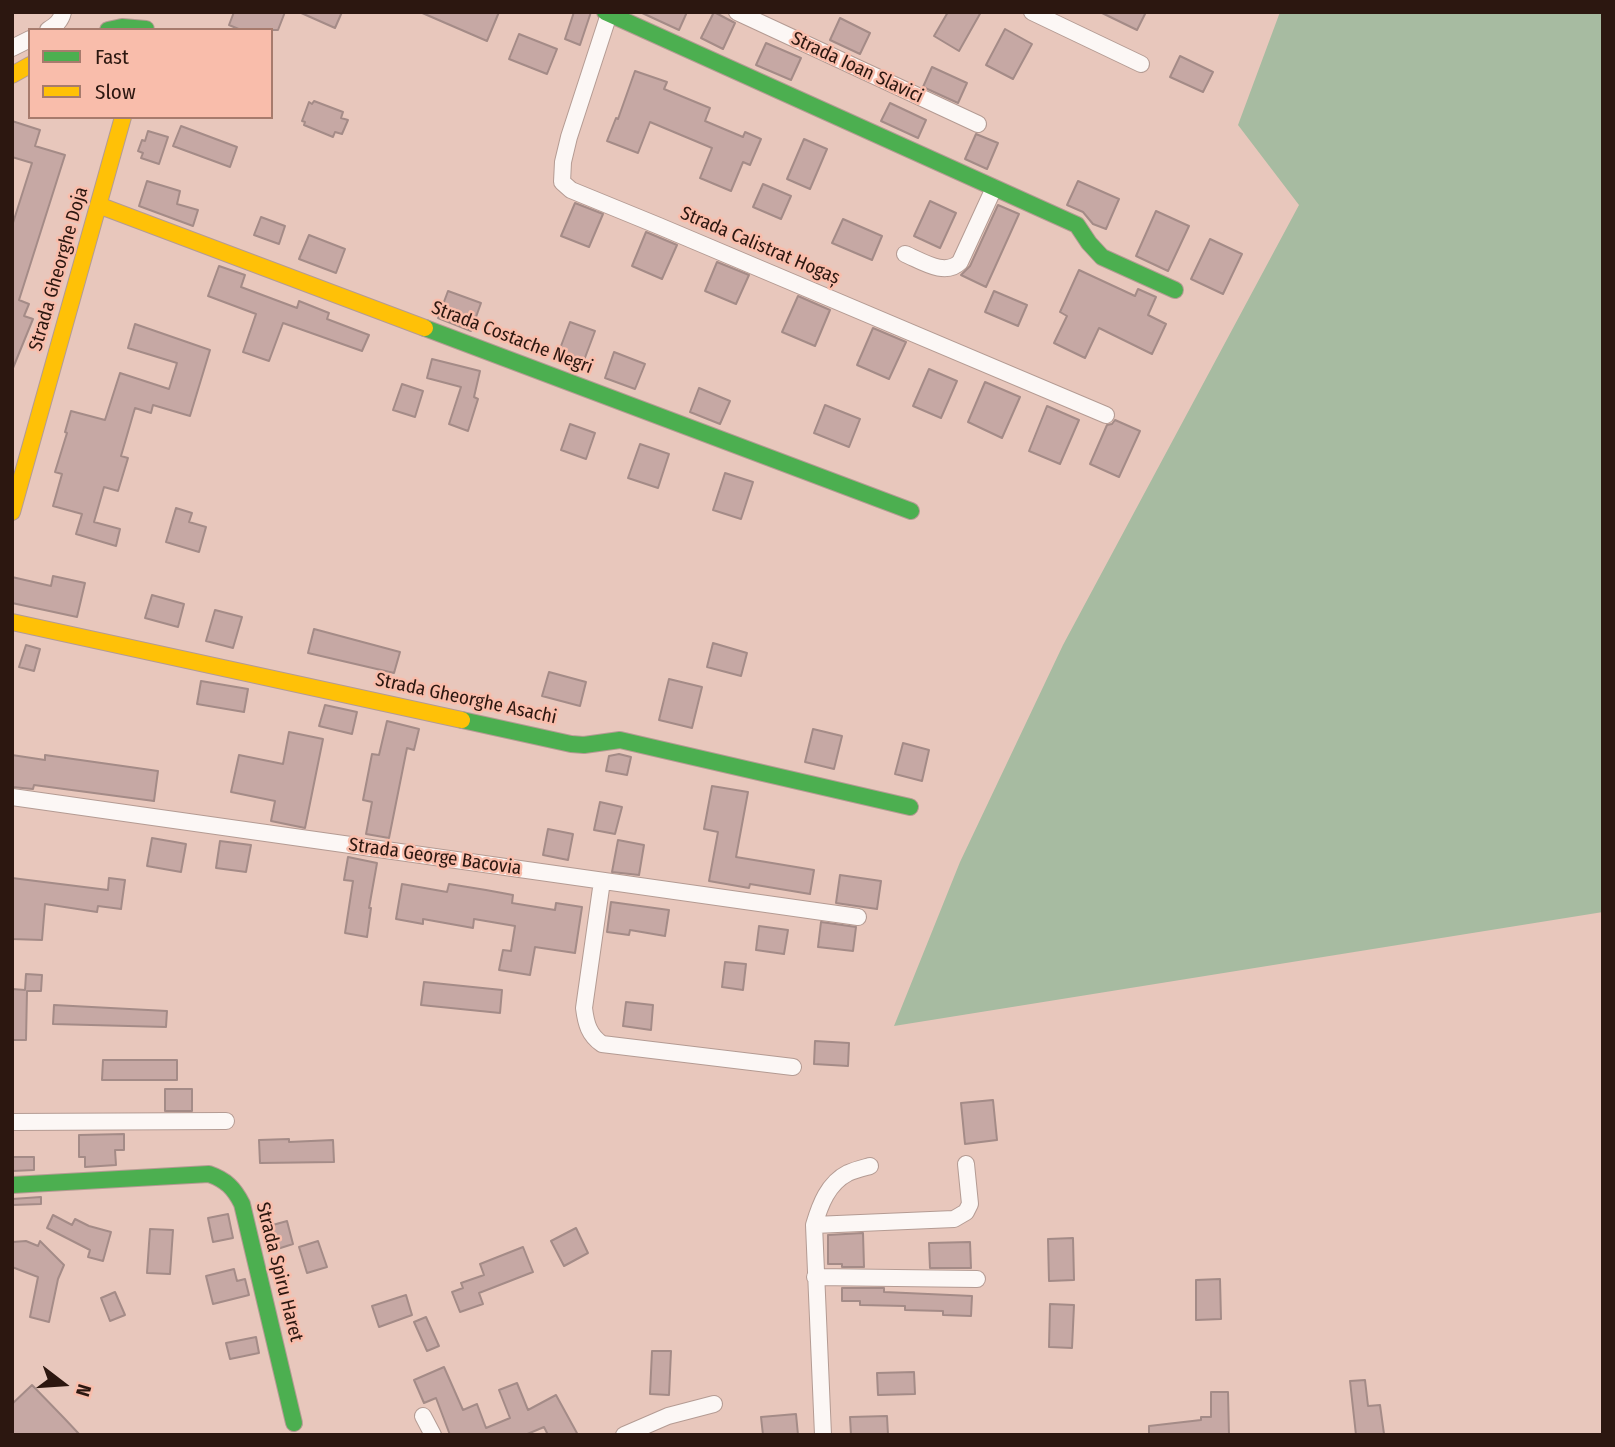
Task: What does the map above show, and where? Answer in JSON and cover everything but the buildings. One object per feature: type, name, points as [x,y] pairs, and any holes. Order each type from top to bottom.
[{"type":"street","points":[[51,28],[62,18],[63,12]]},
{"type":"street","name":"Strada Ioan Slavici","points":[[737,12],[978,124]]},
{"type":"street","points":[[1032,12],[1141,64]]},
{"type":"street","name":"Strada Calistrat Hogaș","points":[[1106,415],[570,190],[562,182],[563,162],[607,13],[1077,225],[1102,257],[1175,290]]},
{"type":"street","points":[[12,48],[28,40]]},
{"type":"street","name":"Strada Gheorghe Doja","points":[[12,512],[98,205],[118,119]]},
{"type":"street","points":[[905,254],[937,268],[956,266],[994,188]]},
{"type":"street","name":"Strada Costache Negri","points":[[98,205],[911,511]]},
{"type":"street","name":"Strada Gheorghe Asachi","points":[[12,622],[571,744],[620,740],[910,807]]},
{"type":"street","name":"Strada George Bacovia","points":[[12,797],[858,917]]},
{"type":"street","points":[[602,881],[584,1008],[586,1024],[593,1038],[602,1044],[793,1067]]},
{"type":"street","points":[[12,1122],[226,1121]]},
{"type":"street","points":[[814,1225],[954,1219],[966,1212],[970,1203],[967,1164]]},
{"type":"street","points":[[824,1435],[814,1225],[819,1207],[832,1185],[848,1173],[870,1166]]},
{"type":"street","name":"Strada Spiru Haret","points":[[12,1185],[209,1174],[230,1184],[242,1204],[294,1423]]},
{"type":"street","points":[[816,1277],[976,1279]]},
{"type":"street","points":[[624,1435],[668,1416],[714,1404]]},
{"type":"street","points":[[423,1416],[433,1435]]},
{"type":"green space","points":[[1280,12],[1603,12],[1603,912],[894,1026],[960,862],[1063,645],[1299,205],[1238,125]]},
{"type":"traffic: fast","points":[[605,12],[1077,225],[1102,257],[1175,290]]},
{"type":"traffic: fast","points":[[117,28],[134,28]]},
{"type":"traffic: fast","points":[[425,328],[911,511]]},
{"type":"traffic: fast","points":[[462,720],[571,744],[620,740],[910,807]]},
{"type":"traffic: fast","points":[[12,1185],[209,1174],[229,1185],[242,1204],[294,1423]]},
{"type":"traffic: slow","points":[[12,75],[28,66]]},
{"type":"traffic: slow","points":[[12,512],[122,119]]},
{"type":"traffic: slow","points":[[98,205],[425,328]]},
{"type":"traffic: slow","points":[[12,622],[462,720]]}]
